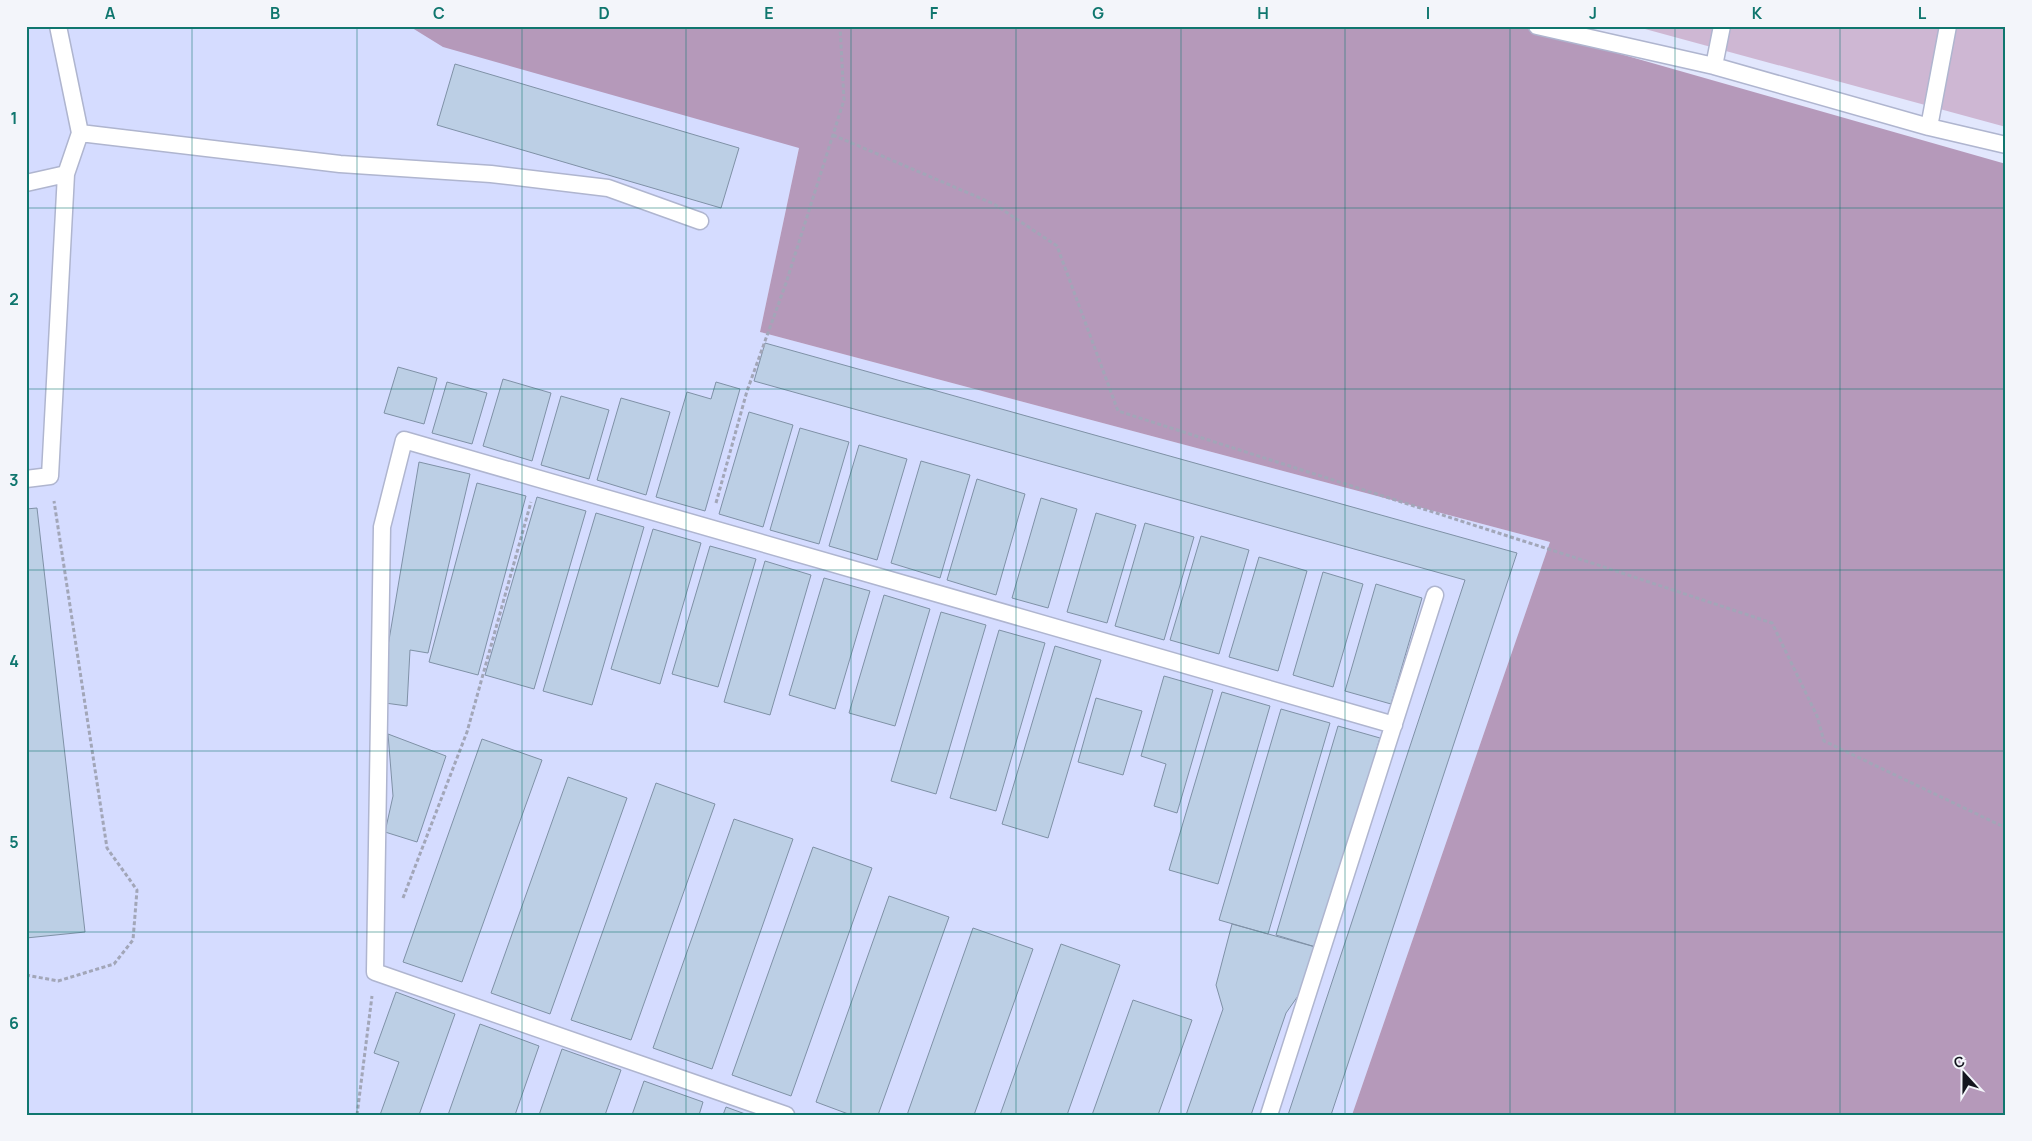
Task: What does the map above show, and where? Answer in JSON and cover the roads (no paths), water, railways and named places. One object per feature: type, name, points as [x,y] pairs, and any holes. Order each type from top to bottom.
[{"type":"lane","points":[[26,479],[50,476],[66,174],[80,133],[58,26]]},
{"type":"lane","points":[[1536,26],[1714,66],[1929,127],[2006,145]]},
{"type":"lane","points":[[1714,66],[1722,26]]},
{"type":"lane","points":[[1929,127],[1948,26]]},
{"type":"lane","points":[[80,133],[340,164],[491,174],[608,188],[700,222]]},
{"type":"lane","points":[[26,183],[66,174]]},
{"type":"lane","points":[[786,1115],[375,972],[382,527],[404,440],[1394,725]]},
{"type":"lane","points":[[1270,1115],[1435,595]]}]
